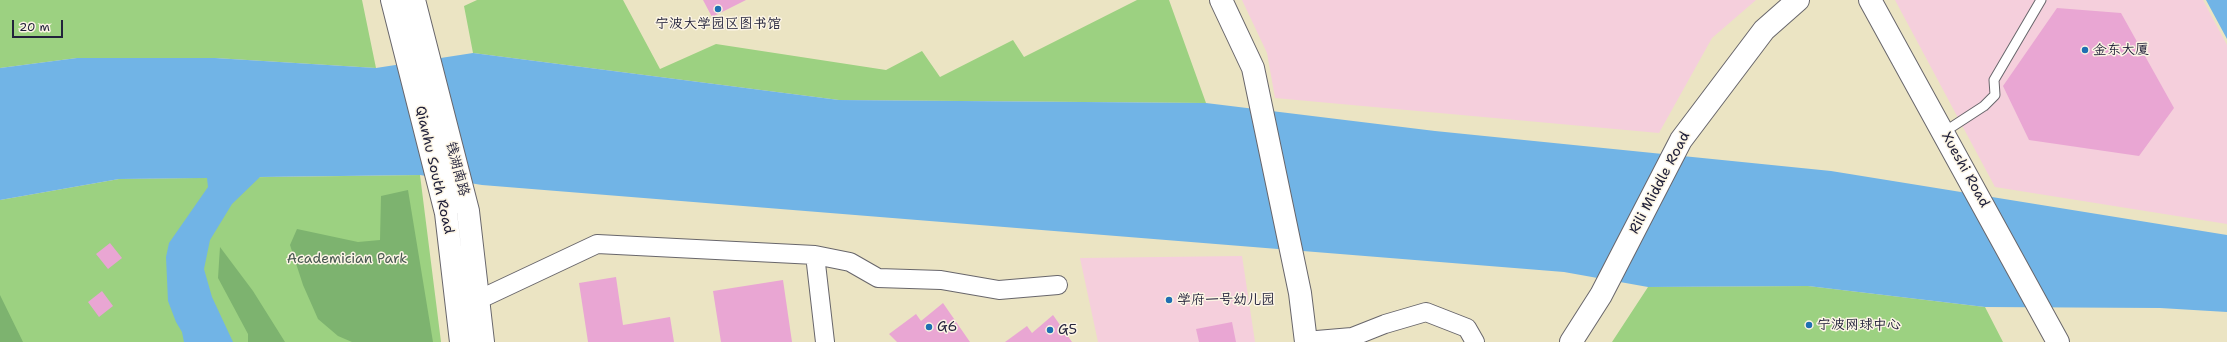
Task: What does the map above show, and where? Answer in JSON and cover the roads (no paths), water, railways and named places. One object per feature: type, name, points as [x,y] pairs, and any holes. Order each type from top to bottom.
[{"type":"main road","name":"Qianhu South Road","points":[[392,0],[412,35],[446,213],[461,342]]},
{"type":"main road","name":"钱湖南路","points":[[414,0],[412,35],[468,211],[483,342]]},
{"type":"main road","points":[[1221,0],[1253,68],[1300,293],[1305,341]]},
{"type":"main road","name":"Rili Middle Road","points":[[1572,342],[1602,295],[1681,140],[1764,30],[1798,0]]},
{"type":"main road","name":"Xueshi Road","points":[[1870,0],[1969,176],[2053,333]]},
{"type":"street","points":[[478,300],[597,244],[815,255],[850,262],[878,278],[941,280],[999,290],[1058,286]]},
{"type":"street","points":[[815,255],[825,342]]},
{"type":"street","points":[[1305,341],[1352,340],[1385,324],[1426,312],[1467,328],[1475,342]]},
{"type":"lane","points":[[1944,132],[1984,106],[1995,95],[1994,80],[2041,0]]},
{"type":"water","points":[[2206,0],[2227,0],[2227,39]]},
{"type":"water","points":[[473,53],[839,100],[1206,103],[1435,131],[1831,171],[2227,235],[2227,312],[2160,308],[1985,307],[1808,286],[1648,287],[1564,272],[482,185],[420,175],[260,177],[232,204],[210,240],[204,269],[212,297],[233,342],[184,342],[182,332],[176,322],[168,301],[166,257],[169,243],[208,187],[207,178],[119,179],[0,200],[0,68],[77,58],[215,58],[376,68]]},
{"type":"place","name":"宁波大学园区图书馆","points":[[718,9]]},
{"type":"place","name":"金东大厦","points":[[2085,50]]},
{"type":"place","name":"学府一号幼儿园","points":[[1169,300]]},
{"type":"place","name":"宁波网球中心","points":[[1809,325]]},
{"type":"place","name":"G6","points":[[929,327]]},
{"type":"place","name":"G5","points":[[1050,330]]},
{"type":"park label","name":"Academician Park","points":[[347,259]]}]
